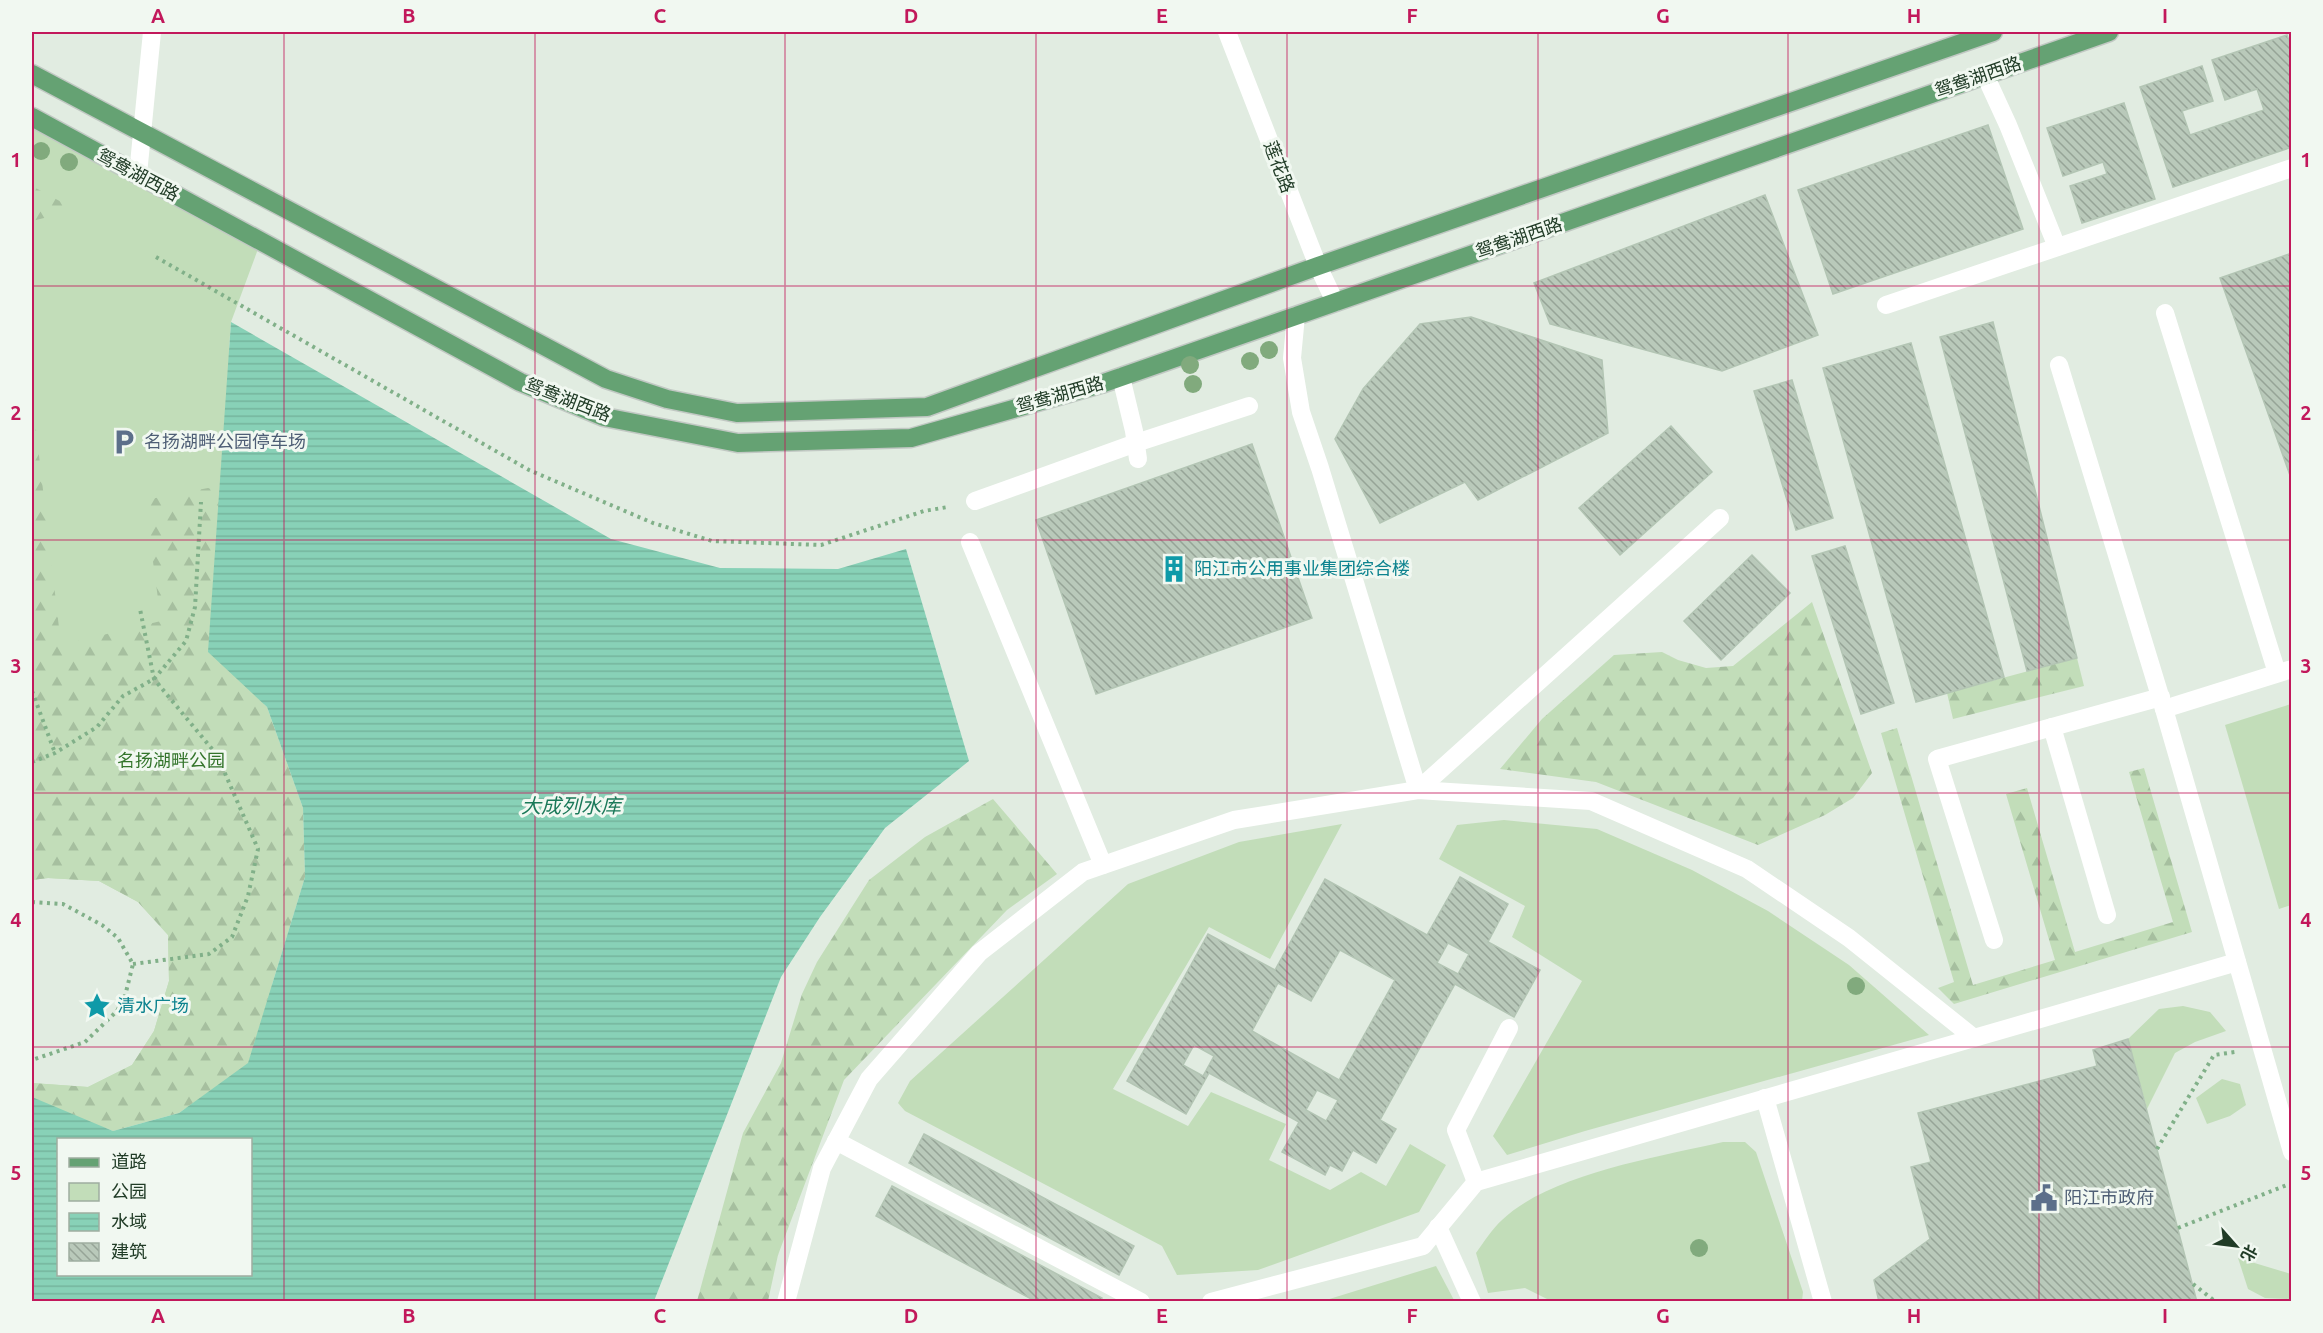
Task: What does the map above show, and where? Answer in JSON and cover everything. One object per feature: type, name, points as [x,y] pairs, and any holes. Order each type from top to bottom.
[{"type":"main road","name":"鸳鸯湖西路","points":[[32,74],[606,379],[668,399],[737,413],[927,407],[1318,266],[1993,32]]},
{"type":"main road","name":"鸳鸯湖西路","points":[[32,117],[520,382],[604,417],[738,443],[911,438],[1121,377],[2109,32]]},
{"type":"street","points":[[138,174],[152,32]]},
{"type":"street","name":"莲花路","points":[[1227,32],[1318,266],[1335,302]]},
{"type":"street","points":[[1985,75],[2008,125],[2057,247]]},
{"type":"street","points":[[1886,305],[2292,168]]},
{"type":"street","points":[[1994,940],[1937,759],[2284,671],[2165,313]]},
{"type":"street","points":[[1296,316],[1292,358],[1301,412],[1418,790]]},
{"type":"street","points":[[2059,365],[2163,703],[2292,1152]]},
{"type":"street","points":[[1121,377],[1137,451]]},
{"type":"street","points":[[975,501],[1137,451],[1249,406]]},
{"type":"street","points":[[1418,790],[1720,518]]},
{"type":"street","points":[[969,542],[1103,865]]},
{"type":"street","points":[[2052,728],[2107,915]]},
{"type":"street","points":[[786,1302],[822,1168],[869,1079],[979,953],[1083,872],[1234,820],[1418,790],[1591,801],[1747,869],[1849,938],[1974,1038]]},
{"type":"street","points":[[1211,1302],[1423,1246],[1476,1182],[2237,962]]},
{"type":"street","points":[[1476,1182],[1456,1130],[1509,1028]]},
{"type":"street","points":[[1765,1098],[1823,1302]]},
{"type":"street","points":[[836,1141],[1141,1302]]},
{"type":"street","points":[[1438,1227],[1472,1302]]},
{"type":"path","points":[[156,257],[529,470],[653,523],[712,541],[821,545],[924,511]]},
{"type":"path","points":[[32,762],[55,753],[97,727],[123,696],[154,679],[186,641],[195,607],[201,501]]},
{"type":"path","points":[[133,964],[208,954],[232,937],[248,896],[258,849],[217,755],[154,679],[140,609]]},
{"type":"path","points":[[32,691],[55,753]]},
{"type":"path","points":[[32,902],[63,904],[102,925],[118,938],[133,964],[125,996],[117,1011],[85,1042],[32,1060]]},
{"type":"path","points":[[2157,1149],[2214,1055],[2262,1050]]},
{"type":"path","points":[[2178,1228],[2292,1184]]},
{"type":"path","points":[[2193,1284],[2216,1302]]},
{"type":"green space","name":"名扬湖畔公园","points":[[32,119],[258,249],[231,322],[229,349],[254,363],[275,1086],[66,1138],[57,1140],[32,1131],[32,1083],[88,1087],[132,1065],[154,1031],[169,981],[168,935],[138,902],[99,881],[48,878],[32,880]]},
{"type":"green space","points":[[32,186],[76,210],[32,221]]},
{"type":"green space","points":[[32,395],[61,645],[161,621],[149,532],[140,501],[208,488],[220,491],[208,652],[267,707],[303,808],[305,877],[248,1063],[179,1113],[113,1131],[32,1097],[32,1083],[88,1087],[132,1065],[154,1031],[169,981],[168,935],[138,902],[99,881],[48,878],[32,880]]},
{"type":"green space","points":[[1812,602],[1872,773],[1853,798],[1825,815],[1758,845],[1596,782],[1500,769],[1542,719],[1614,655],[1662,652],[1678,660],[1706,668],[1733,666]]},
{"type":"green space","points":[[2077,658],[2084,686],[1953,719],[1947,693]]},
{"type":"green space","points":[[2291,704],[2291,905],[2279,909],[2225,725]]},
{"type":"green space","points":[[1897,728],[1973,985],[2055,960],[2006,794],[2027,788],[2075,952],[2173,922],[2129,772],[2144,768],[2192,932],[1954,1004],[1938,988],[1954,982],[1881,733]]},
{"type":"green space","points":[[993,799],[1057,874],[1007,910],[844,1080],[778,1255],[768,1301],[697,1301],[743,1133],[781,1063],[802,994],[817,962],[869,880],[925,837]]},
{"type":"green space","points":[[1504,820],[1597,829],[1692,870],[1768,911],[1849,965],[1929,1035],[1507,1155],[1493,1136],[1582,981],[1512,937],[1525,906],[1439,859],[1457,825]]},
{"type":"green space","points":[[1342,824],[1270,959],[1209,927],[1113,1089],[1188,1126],[1211,1092],[1286,1124],[1269,1160],[1330,1190],[1361,1172],[1386,1186],[1410,1144],[1446,1165],[1419,1212],[1258,1270],[1177,1275],[1162,1246],[905,1111],[898,1103],[910,1081],[1128,884],[1239,842]]},
{"type":"green space","points":[[2183,1006],[2210,1012],[2226,1031],[2195,1042],[2175,1053],[2147,1109],[2128,1039],[2159,1009]]},
{"type":"green space","points":[[2222,1079],[2240,1084],[2246,1105],[2230,1116],[2207,1124],[2196,1098]]},
{"type":"green space","points":[[1723,1142],[1745,1142],[1756,1152],[1803,1292],[1802,1301],[1553,1302],[1525,1288],[1488,1293],[1476,1253],[1498,1224],[1523,1204],[1576,1179],[1606,1169]]},
{"type":"green space","points":[[2238,1258],[2291,1274],[2291,1299],[2265,1298],[2248,1289]]},
{"type":"green space","points":[[1436,1266],[1454,1300],[1452,1301],[1323,1301]]},
{"type":"water","name":"大成列水库","points":[[231,322],[611,539],[720,568],[838,569],[906,549],[969,761],[885,828],[820,917],[781,977],[654,1301],[32,1301],[32,1097],[113,1131],[179,1113],[248,1063],[305,877],[303,808],[267,707],[208,652]]},
{"type":"building","points":[[2287,35],[2292,49],[2292,147],[2173,187],[2140,87],[2202,66],[2213,101],[2182,111],[2190,135],[2264,110],[2257,89],[2225,100],[2212,60]]},
{"type":"building","points":[[2124,103],[2155,199],[2082,223],[2070,186],[2107,174],[2103,162],[2063,176],[2047,128]]},
{"type":"building","points":[[1988,125],[2023,229],[1833,294],[1798,190]]},
{"type":"building","points":[[1765,195],[1818,335],[1722,371],[1550,324],[1534,283]]},
{"type":"building","points":[[2292,253],[2292,481],[2220,278]]},
{"type":"building","points":[[1471,317],[1602,360],[1608,433],[1478,500],[1465,482],[1380,523],[1335,439],[1363,389],[1420,324]]},
{"type":"building","points":[[1993,322],[2077,658],[2027,671],[1940,337]]},
{"type":"building","points":[[1911,343],[2004,677],[1916,702],[1823,368]]},
{"type":"building","points":[[1792,380],[1833,518],[1796,530],[1754,391]]},
{"type":"building","points":[[1671,426],[1712,472],[1620,555],[1579,508]]},
{"type":"building","name":"阳江市公用事业集团综合楼","points":[[1252,444],[1312,618],[1096,694],[1036,520]]},
{"type":"building","points":[[1845,546],[1894,703],[1861,714],[1812,556]]},
{"type":"building","points":[[1752,555],[1790,593],[1721,660],[1684,621]]},
{"type":"building","points":[[1460,877],[1508,904],[1488,942],[1540,970],[1514,1017],[1455,984],[1380,1120],[1396,1129],[1376,1163],[1353,1150],[1342,1171],[1330,1165],[1325,1175],[1282,1152],[1299,1122],[1209,1073],[1186,1114],[1127,1081],[1208,934],[1275,970],[1325,879],[1427,935]],"holes":[[[1448,943],[1469,954],[1458,974],[1437,963]],[[1340,950],[1395,980],[1339,1080],[1252,1031],[1278,983],[1311,1001]],[[1194,1045],[1214,1056],[1203,1076],[1183,1065]],[[1317,1090],[1338,1100],[1326,1121],[1306,1110]]]},
{"type":"building","name":"阳江市政府","points":[[2128,1039],[2197,1302],[1879,1302],[1874,1280],[1930,1239],[1911,1167],[1931,1162],[1918,1113],[2097,1066],[2093,1050]]},
{"type":"building","points":[[924,1134],[1134,1246],[1119,1275],[909,1163]]},
{"type":"building","points":[[892,1186],[1102,1298],[1100,1302],[1037,1302],[876,1216]]},
{"type":"place","name":"名扬湖畔公园停车场","points":[[124,442]]},
{"type":"place","name":"阳江市公用事业集团综合楼","points":[[1174,569]]},
{"type":"place","name":"清水广场","points":[[97,1006]]},
{"type":"place","name":"阳江市政府","points":[[2044,1198]]}]
